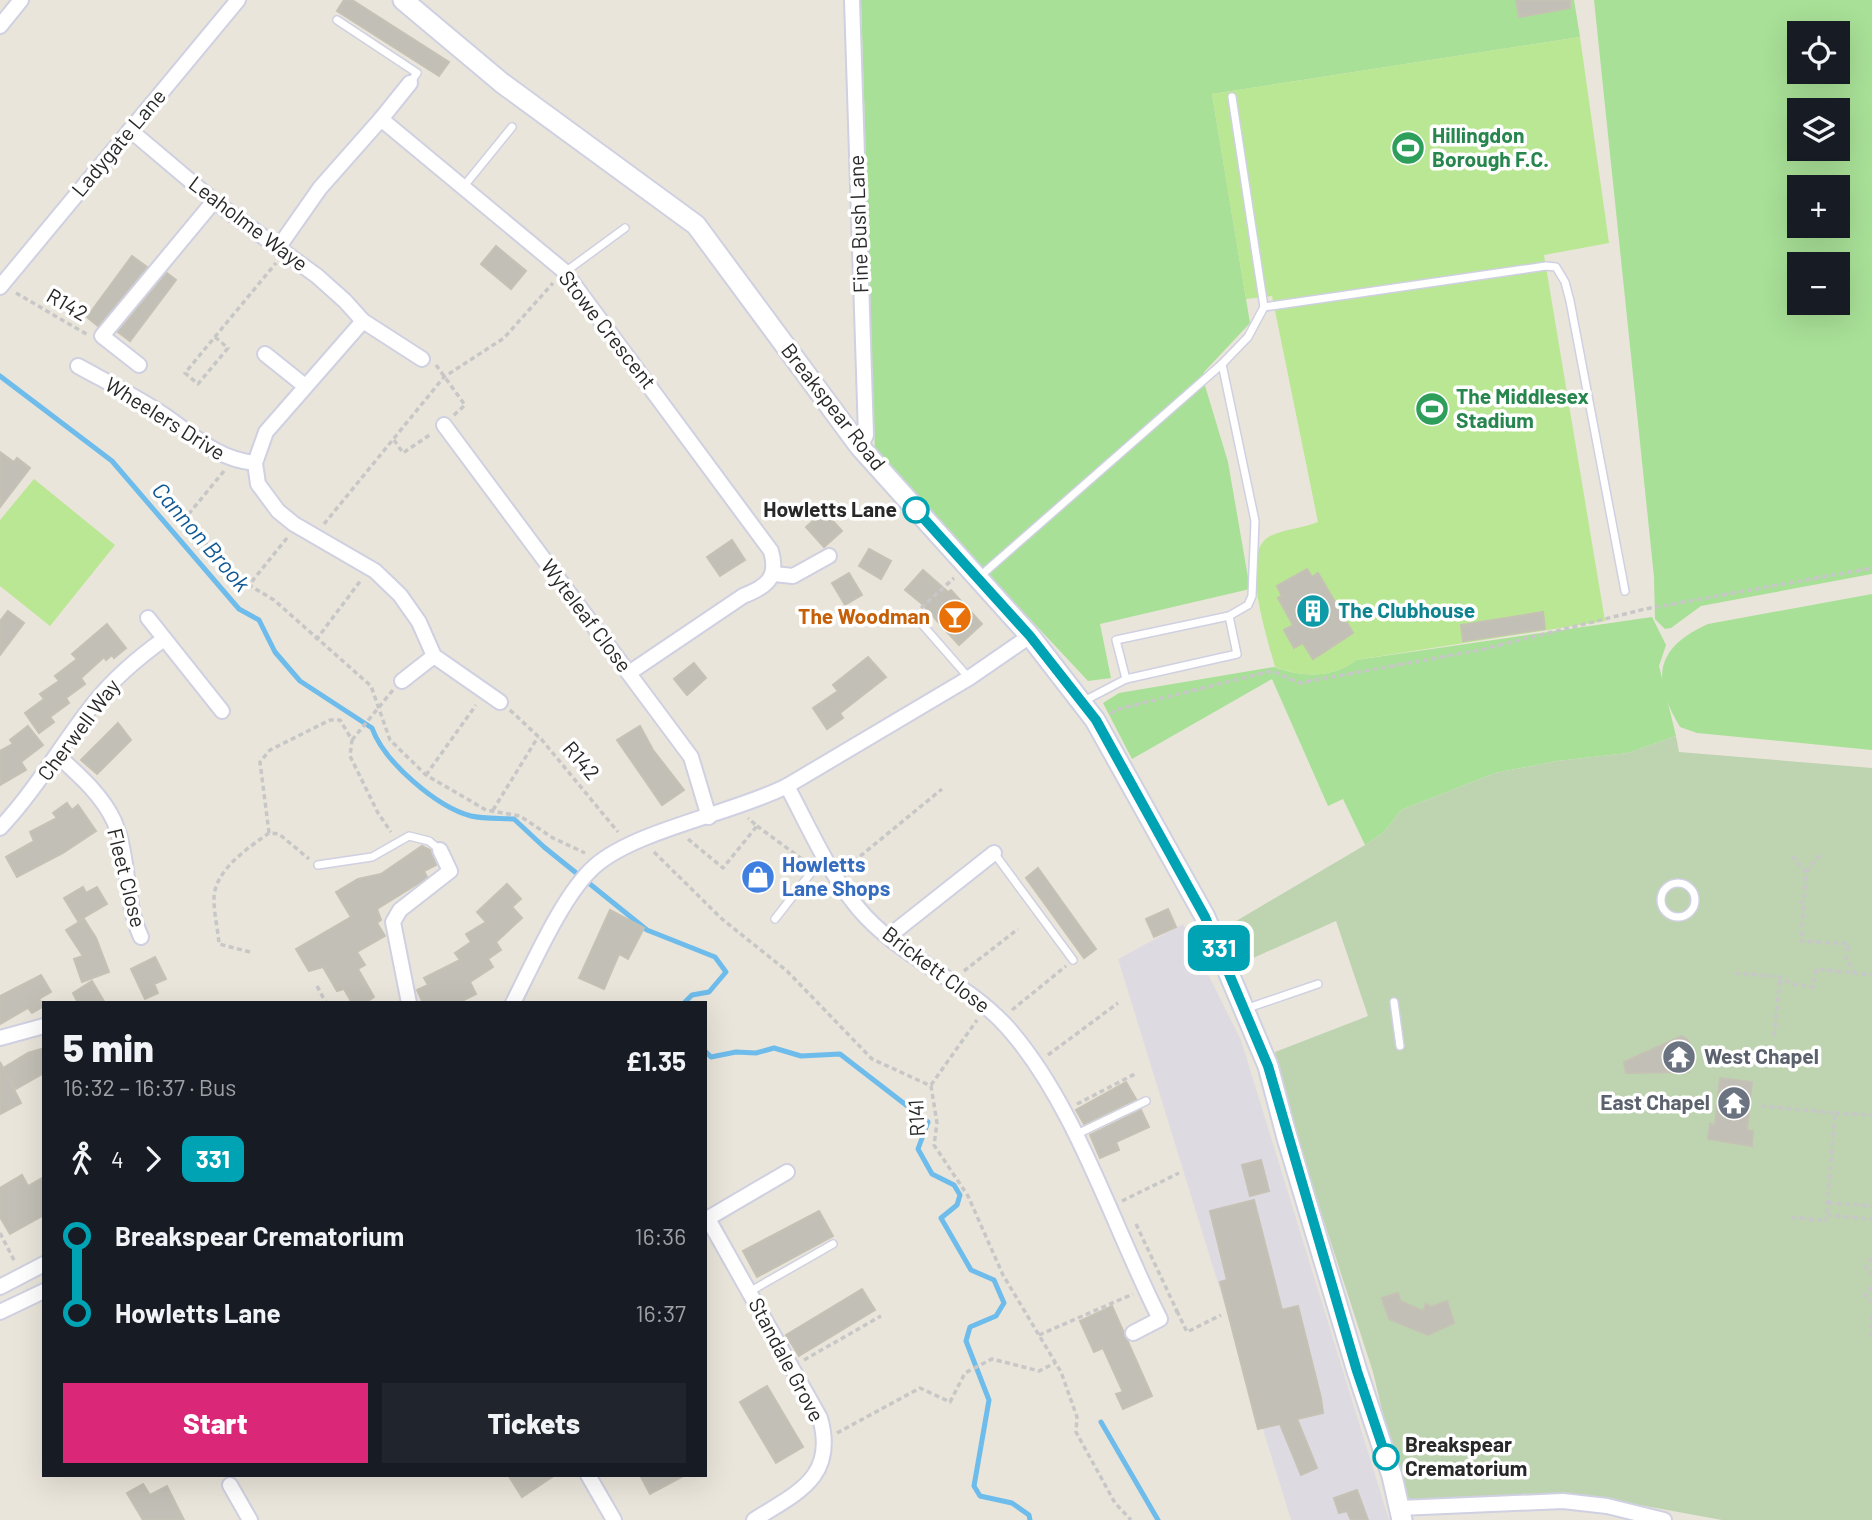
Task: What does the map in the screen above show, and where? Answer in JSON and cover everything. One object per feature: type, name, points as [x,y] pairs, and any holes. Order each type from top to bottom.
[{"type":"street","points":[[0,26],[21,0]]},
{"type":"street","name":"Ladygate Lane","points":[[1,286],[238,0]]},
{"type":"street","name":"Breakspear Road","points":[[403,0],[502,83],[696,225],[860,447],[1030,636],[1096,720],[1205,917],[1268,1066],[1291,1151],[1401,1514]]},
{"type":"street","name":"Fine Bush Lane","points":[[852,0],[866,435],[860,447]]},
{"type":"street","points":[[281,251],[320,188],[410,83]]},
{"type":"street","name":"Stowe Crescent","points":[[381,119],[565,272],[771,551],[774,574]]},
{"type":"street","name":"Leaholme Waye","points":[[130,130],[214,201],[345,300],[363,321],[422,359]]},
{"type":"street","points":[[139,365],[102,336],[214,201]]},
{"type":"street","points":[[363,321],[266,432],[255,463],[258,484],[278,511],[296,526],[370,568],[400,595],[419,622],[434,656],[500,702]]},
{"type":"street","points":[[265,355],[305,386]]},
{"type":"street","name":"Wheelers Drive","points":[[78,366],[163,414],[232,461],[255,463]]},
{"type":"street","name":"Wyteleaf Close","points":[[444,425],[691,757],[709,817]]},
{"type":"street","points":[[629,673],[743,596],[764,587],[774,574],[793,576],[829,556]]},
{"type":"street","points":[[148,618],[222,711]]},
{"type":"street","points":[[514,1001],[577,889],[603,860],[636,844],[736,808],[787,786],[969,678],[1030,636]]},
{"type":"street","name":"Cherwell Way","points":[[0,828],[34,789],[82,719],[114,681],[163,639]]},
{"type":"street","points":[[402,681],[434,656]]},
{"type":"street","name":"Fleet Close","points":[[58,756],[101,798],[114,822],[132,918],[141,937]]},
{"type":"street","name":"Brickett Close","points":[[787,786],[825,856],[866,917],[986,1006],[1035,1064],[1063,1111],[1160,1319],[1133,1332]]},
{"type":"street","points":[[409,1001],[393,922],[400,910],[450,870],[440,850]]},
{"type":"street","points":[[889,936],[993,853]]},
{"type":"street","points":[[0,1038],[42,1027]]},
{"type":"street","points":[[707,1219],[787,1172]]},
{"type":"street","name":"Standale Grove","points":[[707,1219],[820,1418],[825,1435],[823,1455],[808,1484],[759,1519]]},
{"type":"street","points":[[0,1287],[42,1265]]},
{"type":"street","points":[[0,1312],[42,1291]]},
{"type":"street","points":[[589,1477],[614,1520]]},
{"type":"street","points":[[230,1485],[250,1520]]},
{"type":"street","points":[[1401,1514],[1563,1501],[1607,1506],[1664,1520]]},
{"type":"lane","points":[[337,20],[417,74],[410,83]]},
{"type":"lane","points":[[972,572],[1222,364],[1248,337],[1264,307],[1232,97]]},
{"type":"lane","points":[[464,186],[512,127]]},
{"type":"lane","points":[[565,272],[625,228]]},
{"type":"lane","points":[[1264,307],[1546,266],[1556,267],[1566,282],[1569,295],[1625,591]]},
{"type":"lane","points":[[1126,679],[1116,640],[1229,616],[1248,605],[1252,596],[1255,521],[1222,364]]},
{"type":"lane","points":[[914,615],[969,678]]},
{"type":"lane","points":[[1082,702],[1126,679],[1237,654],[1229,616]]},
{"type":"lane","points":[[318,865],[372,857],[409,836],[429,841],[440,850]]},
{"type":"lane","points":[[993,853],[1073,960]]},
{"type":"lane","points":[[775,919],[825,856]]},
{"type":"lane","points":[[1677,882],[1691,889],[1695,900],[1690,911],[1680,917],[1665,911],[1661,896],[1667,886],[1677,882]]},
{"type":"lane","points":[[1244,1010],[1318,984]]},
{"type":"lane","points":[[1394,1002],[1400,1046]]},
{"type":"lane","points":[[1074,1135],[1146,1101]]},
{"type":"lane","points":[[749,1292],[833,1244]]},
{"type":"path","points":[[215,337],[228,348],[198,384],[185,373],[281,251]]},
{"type":"path","points":[[314,536],[444,377],[504,338],[545,290],[565,272]]},
{"type":"path","name":"R142","points":[[1,286],[90,337],[78,366]]},
{"type":"path","points":[[394,440],[403,453],[444,425],[466,405],[444,377]]},
{"type":"path","points":[[232,461],[183,522],[249,585],[274,600],[371,686],[390,740],[426,775],[455,794],[493,811],[520,816],[553,838],[603,860]]},
{"type":"path","points":[[249,585],[296,526]]},
{"type":"path","points":[[316,640],[370,568]]},
{"type":"path","points":[[1096,720],[1115,710],[1267,672],[1275,672],[1299,683],[1480,650],[1645,609],[1872,568]]},
{"type":"path","points":[[914,615],[972,572]]},
{"type":"path","points":[[398,842],[378,813],[350,756],[352,740],[377,707],[402,681]]},
{"type":"path","points":[[426,775],[485,692]]},
{"type":"path","name":"R142","points":[[500,702],[538,737],[636,844]]},
{"type":"path","points":[[269,834],[260,762],[271,750],[330,720],[340,720],[352,740]]},
{"type":"path","points":[[493,811],[538,737]]},
{"type":"path","points":[[837,874],[942,789]]},
{"type":"path","points":[[736,808],[814,869]]},
{"type":"path","points":[[675,829],[723,868],[757,825]]},
{"type":"path","points":[[250,952],[219,944],[213,898],[217,884],[230,866],[269,834],[279,834],[318,865]]},
{"type":"path","name":"R141","points":[[636,844],[787,971],[872,1059],[931,1086],[937,1123],[934,1146],[968,1196],[1003,1275],[1055,1363],[1077,1417],[1076,1432],[1115,1503],[1131,1520]]},
{"type":"path","points":[[1821,854],[1806,872],[1801,902],[1801,941],[1848,944],[1846,958],[1854,973]]},
{"type":"path","points":[[1792,856],[1806,872]]},
{"type":"path","points":[[951,981],[1018,929]]},
{"type":"path","points":[[1000,1020],[1073,960]]},
{"type":"path","points":[[1735,973],[1780,977],[1792,984],[1813,987],[1815,969],[1872,975]]},
{"type":"path","points":[[1774,1036],[1780,977]]},
{"type":"path","points":[[317,986],[325,1001]]},
{"type":"path","points":[[1035,1064],[1118,1003]]},
{"type":"path","points":[[931,1086],[986,1006]]},
{"type":"path","points":[[1063,1111],[1135,1074]]},
{"type":"path","points":[[1761,1106],[1872,1115]]},
{"type":"path","points":[[1789,1217],[1826,1221],[1835,1113]]},
{"type":"path","points":[[1108,1208],[1179,1174]]},
{"type":"path","points":[[1828,1203],[1872,1206]]},
{"type":"path","points":[[1827,1216],[1872,1219]]},
{"type":"path","points":[[0,1233],[22,1275]]},
{"type":"path","points":[[1872,1258],[1866,1267],[1872,1274]]},
{"type":"path","points":[[1872,1287],[1866,1295],[1872,1302]]},
{"type":"path","points":[[1039,1335],[1144,1288]]},
{"type":"path","points":[[1177,1311],[1186,1332],[1221,1315]]},
{"type":"path","points":[[1871,1337],[1872,1312]]},
{"type":"path","points":[[792,1367],[881,1316]]},
{"type":"path","points":[[825,1435],[836,1434],[920,1388],[950,1402],[965,1373],[992,1359],[1040,1371],[1055,1363]]},
{"type":"shaded area","points":[[1183,924],[1241,1040],[1389,1520],[1291,1520],[1118,959]]},
{"type":"green space","points":[[861,0],[1574,0],[1580,37],[1212,94],[1250,323],[1204,372],[1203,379],[1228,462],[1250,589],[1100,624],[1111,678],[1088,681],[875,453]]},
{"type":"green space","points":[[1594,0],[1872,0],[1872,574],[1701,606],[1671,628],[1665,629],[1655,619],[1654,577]]},
{"type":"green space","points":[[1580,37],[1609,243],[1544,255],[1605,621],[1356,660],[1337,671],[1327,673],[1295,673],[1275,667],[1258,597],[1256,559],[1261,545],[1270,536],[1318,522],[1272,296],[1246,299],[1212,94]]},
{"type":"green space","points":[[34,479],[115,545],[50,626],[0,586],[0,520]]},
{"type":"green space","points":[[1872,594],[1872,750],[1697,733],[1680,727],[1665,694],[1663,666],[1677,643],[1690,633],[1708,624]]},
{"type":"green space","points":[[1652,617],[1666,645],[1659,666],[1676,736],[1628,753],[1557,761],[1495,773],[1401,810],[1384,832],[1365,845],[1343,799],[1328,806],[1272,679],[1132,759],[1103,703],[1119,693],[1274,667],[1295,673],[1327,673],[1337,671],[1356,660]]},
{"type":"green space","name":"Breakspear Crematorium","points":[[1676,736],[1679,752],[1872,768],[1872,1520],[1722,1520],[1585,1495],[1404,1502],[1373,1372],[1292,1123],[1275,1052],[1368,1016],[1336,921],[1242,963],[1226,927],[1365,845],[1384,832],[1401,810],[1495,773],[1557,761],[1628,753]]},
{"type":"building","points":[[344,0],[352,0],[449,62],[439,76],[337,11]]},
{"type":"building","points":[[1516,0],[1570,0],[1570,8],[1519,17]]},
{"type":"building","points":[[496,246],[526,271],[511,289],[481,264]]},
{"type":"building","points":[[132,256],[147,267],[98,326],[87,317]]},
{"type":"building","points":[[167,273],[176,280],[130,341],[118,332]]},
{"type":"building","points":[[0,452],[14,462],[17,458],[30,468],[0,507]]},
{"type":"building","points":[[824,511],[842,531],[824,547],[806,527]]},
{"type":"building","points":[[732,540],[745,560],[720,576],[707,557]]},
{"type":"building","points":[[869,549],[891,561],[881,579],[859,566]]},
{"type":"building","name":"The Clubhouse","points":[[1307,569],[1312,577],[1318,573],[1353,633],[1313,659],[1303,643],[1294,648],[1284,630],[1293,625],[1278,598],[1282,596],[1277,586]]},
{"type":"building","name":"The Woodman","points":[[923,570],[948,592],[951,590],[982,624],[959,645],[921,603],[905,590]]},
{"type":"building","points":[[849,573],[862,595],[845,605],[832,583]]},
{"type":"building","points":[[8,611],[24,623],[0,655],[0,621]]},
{"type":"building","points":[[1543,612],[1545,629],[1463,641],[1461,625]]},
{"type":"building","points":[[107,624],[126,648],[114,658],[112,655],[106,660],[104,657],[81,678],[85,684],[66,698],[69,703],[50,717],[54,722],[39,733],[25,713],[44,699],[40,694],[59,681],[55,676],[77,659],[72,654]]},
{"type":"building","points":[[868,657],[886,677],[840,713],[843,718],[827,729],[813,708],[838,691],[833,685]]},
{"type":"building","points":[[694,663],[706,678],[687,695],[674,679]]},
{"type":"building","points":[[118,723],[131,740],[97,774],[81,760]]},
{"type":"building","points":[[28,726],[43,745],[21,762],[26,770],[0,785],[0,751],[13,744],[10,740]]},
{"type":"building","points":[[640,726],[653,750],[684,790],[662,805],[617,740]]},
{"type":"building","points":[[67,803],[72,810],[78,805],[96,831],[63,853],[17,877],[6,857],[34,841],[30,832],[57,818],[53,813]]},
{"type":"building","points":[[422,846],[430,850],[436,865],[424,871],[427,877],[422,881],[377,909],[381,920],[377,923],[385,936],[357,952],[365,965],[358,969],[374,997],[368,1001],[351,1001],[344,989],[337,991],[323,967],[309,971],[296,949],[351,917],[336,892],[358,879],[381,874]]},
{"type":"building","points":[[1038,868],[1096,949],[1084,958],[1026,878]]},
{"type":"building","points":[[507,884],[521,899],[512,907],[522,918],[496,942],[501,950],[488,959],[493,967],[470,982],[476,994],[462,1001],[422,1001],[417,990],[428,985],[424,978],[460,960],[455,953],[471,942],[466,934],[486,922],[477,912]]},
{"type":"building","points":[[83,887],[86,893],[97,887],[107,904],[78,921],[64,898]]},
{"type":"building","points":[[1168,909],[1176,927],[1154,937],[1146,919]]},
{"type":"building","points":[[610,910],[644,928],[628,959],[619,954],[604,989],[579,978]]},
{"type":"building","points":[[84,919],[96,938],[109,972],[82,982],[74,959],[83,956],[66,930]]},
{"type":"building","points":[[155,957],[166,979],[154,984],[158,993],[145,999],[131,969]]},
{"type":"building","points":[[41,975],[51,992],[39,999],[42,1007],[32,1013],[28,1008],[0,1024],[0,996]]},
{"type":"building","points":[[92,981],[104,1001],[77,1001],[73,993]]},
{"type":"building","points":[[1682,1036],[1688,1040],[1694,1053],[1689,1072],[1626,1073],[1624,1062]]},
{"type":"building","points":[[42,1049],[42,1074],[16,1089],[3,1068],[28,1053]]},
{"type":"building","points":[[0,1062],[21,1103],[0,1114]]},
{"type":"building","name":"East Chapel","points":[[1720,1078],[1752,1082],[1747,1130],[1753,1131],[1752,1146],[1708,1139],[1710,1124],[1715,1125]]},
{"type":"building","points":[[1126,1082],[1136,1099],[1084,1124],[1076,1110]]},
{"type":"building","points":[[1141,1110],[1149,1127],[1116,1142],[1119,1150],[1100,1158],[1090,1135]]},
{"type":"building","points":[[1261,1160],[1269,1191],[1250,1196],[1242,1165]]},
{"type":"building","points":[[22,1175],[28,1186],[42,1178],[42,1216],[10,1234],[0,1217],[0,1188]]},
{"type":"building","points":[[1254,1200],[1282,1310],[1298,1306],[1321,1398],[1323,1413],[1297,1419],[1317,1468],[1301,1475],[1280,1424],[1258,1429],[1220,1282],[1227,1280],[1210,1211]]},
{"type":"building","points":[[819,1211],[833,1236],[757,1277],[743,1251]]},
{"type":"building","points":[[862,1289],[875,1310],[799,1356],[786,1335]]},
{"type":"building","points":[[1398,1293],[1400,1301],[1423,1311],[1426,1304],[1431,1307],[1447,1301],[1454,1323],[1428,1335],[1389,1319],[1382,1298]]},
{"type":"building","points":[[1112,1306],[1152,1396],[1123,1409],[1116,1394],[1123,1392],[1103,1348],[1094,1352],[1080,1321]]},
{"type":"building","points":[[767,1386],[803,1447],[776,1463],[740,1402]]},
{"type":"building","points":[[509,1477],[552,1477],[522,1497]]},
{"type":"building","points":[[641,1477],[681,1477],[650,1494]]},
{"type":"building","points":[[143,1484],[150,1495],[167,1486],[184,1520],[143,1520],[127,1493]]},
{"type":"building","points":[[1357,1490],[1368,1520],[1351,1520],[1347,1511],[1339,1513],[1334,1498]]},
{"type":"waterway","name":"Cannon Brook","points":[[0,376],[112,461],[239,609],[259,620],[275,652],[300,681],[372,728],[388,755],[413,781],[457,811],[476,817],[514,819],[544,847],[647,930],[715,957],[726,972],[709,992],[692,995],[686,1001]]},
{"type":"waterway","name":"Cannon Brook","points":[[707,1053],[711,1057],[736,1052],[756,1053],[774,1048],[801,1056],[840,1054],[928,1122],[918,1149],[932,1174],[954,1185],[960,1195],[957,1205],[941,1218],[971,1270],[994,1280],[1004,1303],[996,1316],[970,1327],[966,1341],[989,1400],[974,1486],[980,1496],[1012,1503],[1029,1515],[1030,1520]]},
{"type":"waterway","points":[[1101,1422],[1158,1520]]},
{"type":"bus line","name":"331","points":[[916,510],[1030,636],[1096,720],[1205,917],[1268,1066],[1357,1371],[1386,1457]]},
{"type":"place","name":"Hillingdon Borough F.C.","points":[[1408,148]]},
{"type":"place","name":"The Middlesex Stadium","points":[[1432,409]]},
{"type":"place","name":"Howletts Lane","points":[[916,510]]},
{"type":"place","name":"The Clubhouse","points":[[1313,611]]},
{"type":"place","name":"The Woodman","points":[[955,617]]},
{"type":"place","name":"Howletts Lane Shops","points":[[758,877]]},
{"type":"place","name":"West Chapel","points":[[1679,1057]]},
{"type":"place","name":"East Chapel","points":[[1734,1103]]},
{"type":"place","name":"Breakspear Crematorium","points":[[1386,1457]]}]
